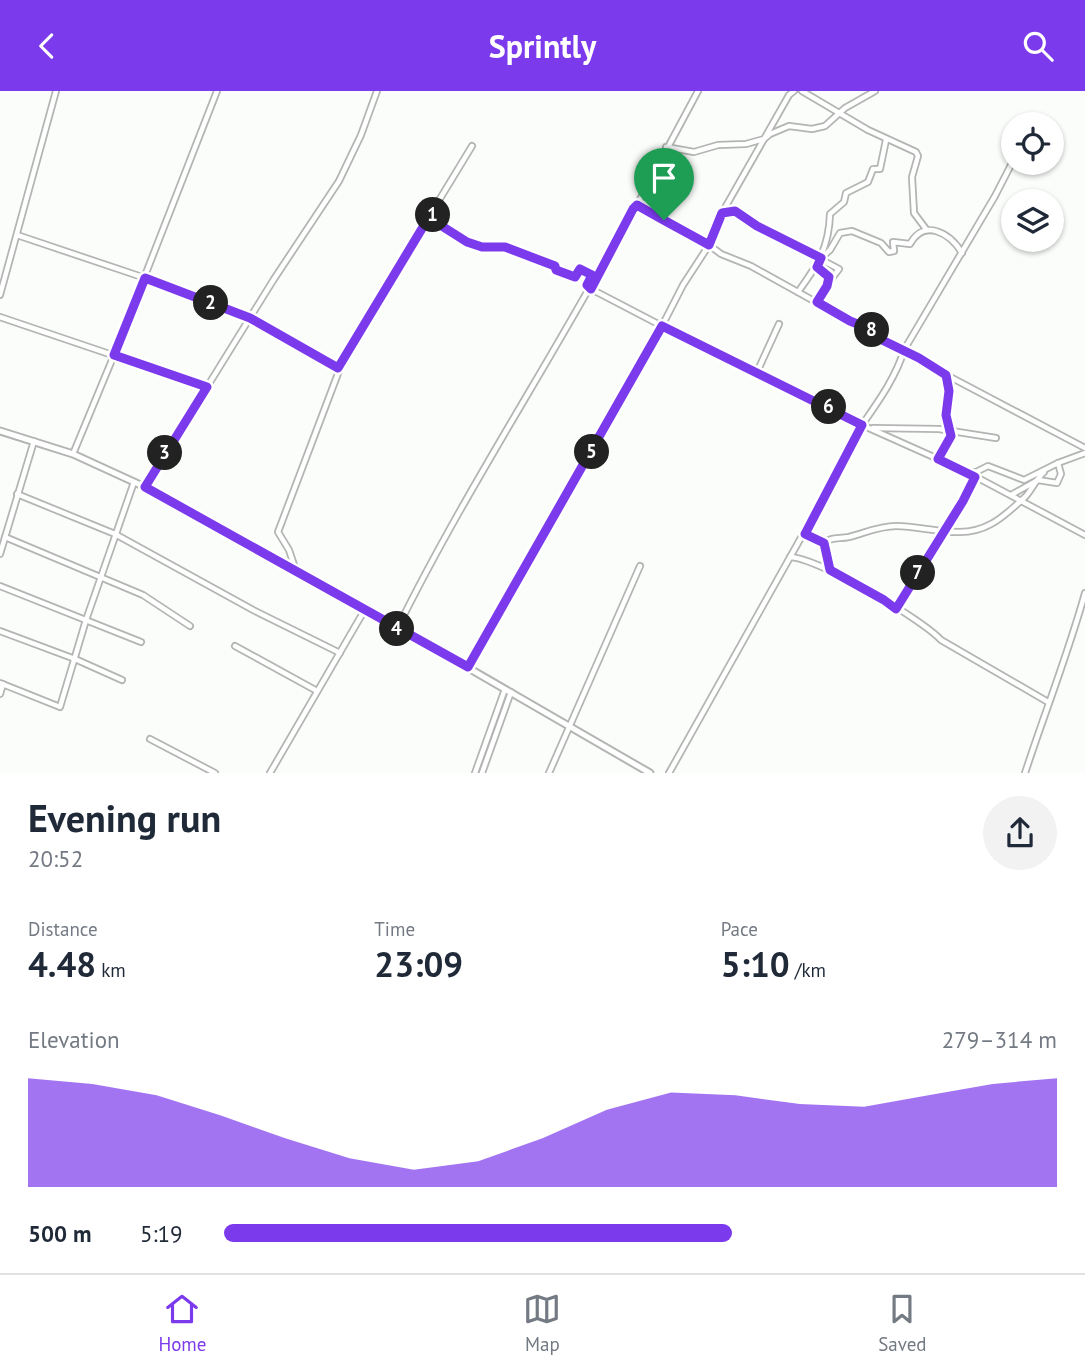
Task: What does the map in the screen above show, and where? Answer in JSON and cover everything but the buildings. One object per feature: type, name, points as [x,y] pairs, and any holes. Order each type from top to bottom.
[{"type":"street","points":[[0,295],[56,91]]},
{"type":"street","points":[[73,454],[217,91]]},
{"type":"street","points":[[145,487],[339,181],[361,135],[376,91]]},
{"type":"street","points":[[397,629],[423,576],[591,289],[698,91]]},
{"type":"street","points":[[468,667],[683,285],[709,245],[722,213],[789,95],[794,91]]},
{"type":"street","points":[[802,91],[886,140],[916,152],[918,156],[912,177],[914,212],[926,229]]},
{"type":"street","points":[[666,147],[694,152],[719,145],[746,144],[764,139],[789,126],[812,129],[825,126],[841,112],[875,91]]},
{"type":"street","points":[[798,292],[821,258],[830,229],[830,214],[844,201],[846,193],[868,182],[873,169],[880,169],[886,140]]},
{"type":"street","points":[[296,571],[289,550],[278,532],[338,368],[472,146]]},
{"type":"street","points":[[669,772],[805,534],[862,425],[888,385],[904,350],[1005,175]]},
{"type":"street","points":[[637,205],[670,221],[721,254],[751,266],[850,321],[870,329],[878,338],[1085,450]]},
{"type":"street","points":[[722,213],[735,211],[757,226],[839,269],[832,278],[829,277]]},
{"type":"street","points":[[432,212],[437,223],[475,246],[518,250],[555,266],[556,270],[570,277],[575,277],[580,269],[592,275],[587,285],[591,289],[862,425],[965,471],[1085,535]]},
{"type":"street","points":[[821,258],[830,250],[840,233],[847,231],[881,243],[889,252],[894,251],[893,242],[910,244],[914,237],[926,229],[937,230],[957,245],[962,253]]},
{"type":"street","points":[[17,235],[145,278],[250,318],[338,368]]},
{"type":"street","points":[[817,267],[829,277]]},
{"type":"street","points":[[817,302],[829,277]]},
{"type":"street","points":[[0,317],[207,387]]},
{"type":"street","points":[[757,372],[779,324]]},
{"type":"street","points":[[938,459],[950,438],[946,415],[949,391],[946,375]]},
{"type":"street","points":[[869,428],[907,427],[996,438]]},
{"type":"street","points":[[0,431],[73,454],[145,487],[468,667],[648,772]]},
{"type":"street","points":[[0,554],[34,441]]},
{"type":"street","points":[[965,471],[976,472],[988,466],[1024,480],[1085,450]]},
{"type":"street","points":[[1011,495],[1041,479],[1057,483],[1061,474],[1058,463]]},
{"type":"street","points":[[824,543],[828,539],[839,539],[884,527],[962,532],[991,524],[1025,497],[1044,472]]},
{"type":"street","points":[[896,609],[975,477]]},
{"type":"street","points":[[0,694],[1,683],[60,707],[86,620],[134,482]]},
{"type":"street","points":[[17,494],[115,534],[255,611],[340,653]]},
{"type":"street","points":[[805,534],[824,543]]},
{"type":"street","points":[[5,537],[143,595],[190,626]]},
{"type":"street","points":[[824,543],[830,570]]},
{"type":"street","points":[[790,557],[798,557],[830,570],[884,600],[929,628],[942,640],[1048,702]]},
{"type":"street","points":[[549,772],[640,566]]},
{"type":"street","points":[[0,586],[141,642]]},
{"type":"street","points":[[1025,772],[1069,649],[1085,593]]},
{"type":"street","points":[[270,772],[364,611]]},
{"type":"street","points":[[0,631],[122,680]]},
{"type":"street","points":[[235,646],[317,691]]},
{"type":"street","points":[[475,772],[508,691]]},
{"type":"street","points":[[482,772],[508,691]]},
{"type":"street","points":[[150,739],[215,772]]},
{"type":"route","points":[[637,205],[664,220],[709,245],[722,213],[735,211],[757,226],[821,258],[817,267],[829,277],[817,302],[870,329],[878,338],[946,375],[949,391],[946,415],[951,436],[938,459],[975,477],[896,609],[830,570],[824,543],[805,534],[862,425],[662,326],[653,337],[595,446],[468,667],[145,487],[207,387],[114,355],[145,278],[250,318],[338,368],[432,212],[437,223],[475,246],[518,250],[555,266],[556,270],[570,277],[575,277],[580,269],[592,275],[587,285],[591,289],[637,205]]}]
